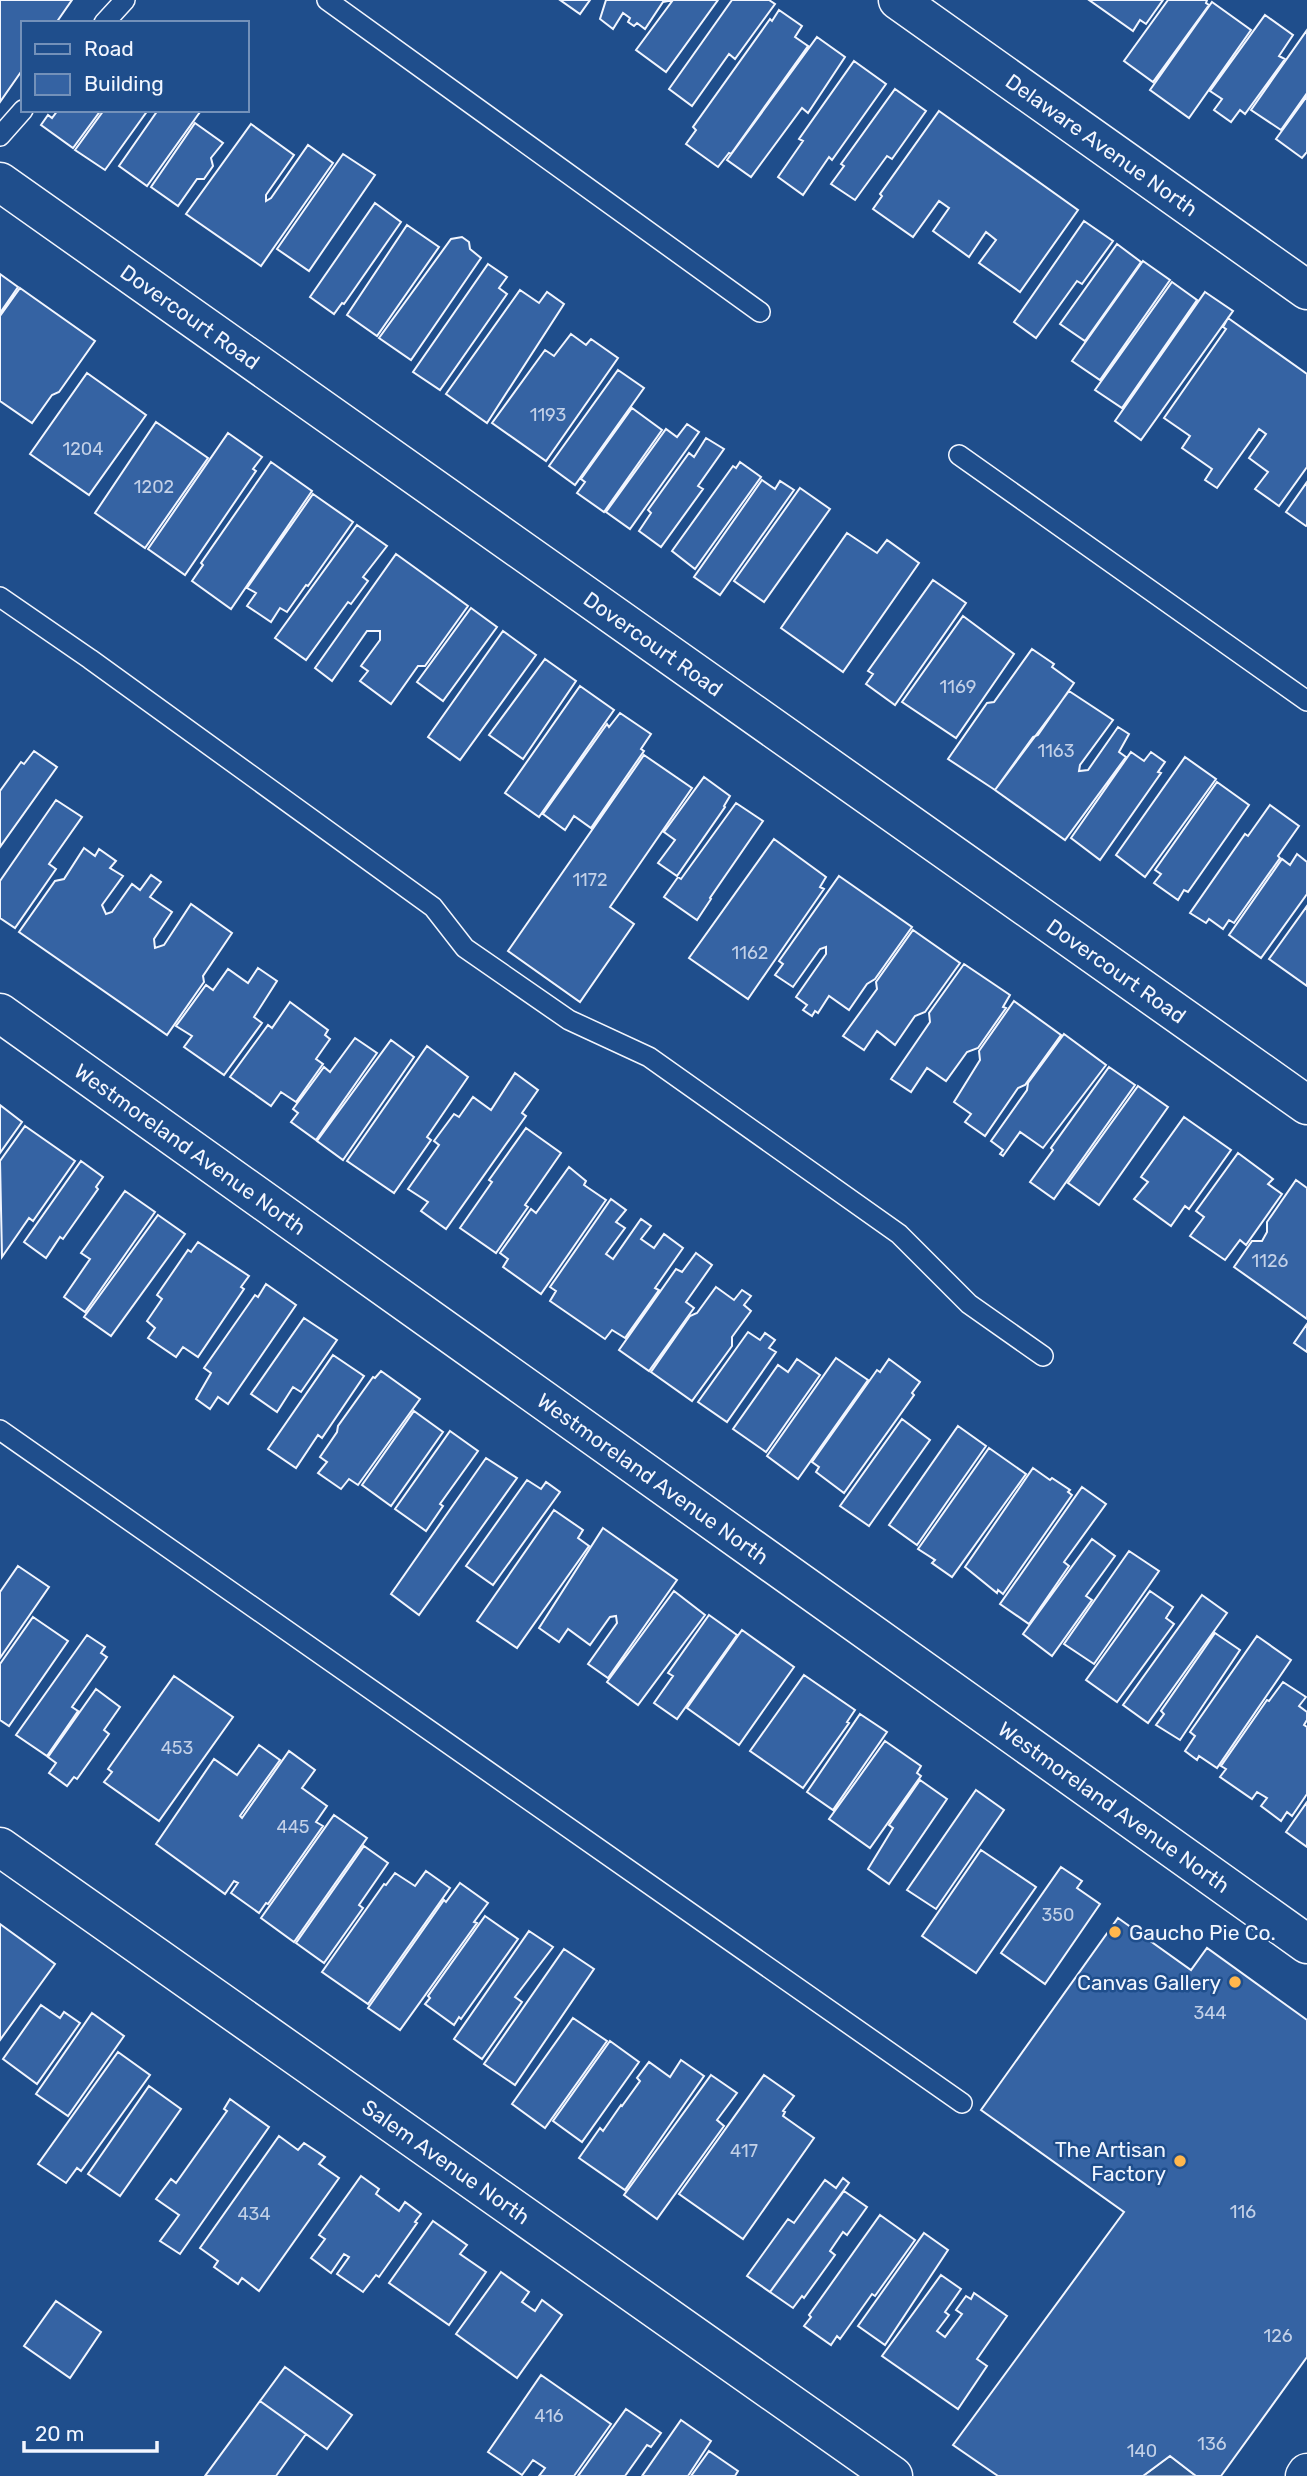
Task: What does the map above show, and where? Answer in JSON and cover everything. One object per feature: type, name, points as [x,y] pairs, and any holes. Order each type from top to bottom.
[{"type":"street","name":"Delaware Avenue North","points":[[898,0],[1307,290]]},
{"type":"street","name":"Dovercourt Road","points":[[0,182],[1307,1105]]},
{"type":"street","name":"Westmoreland Avenue North","points":[[0,1013],[1307,1944]]},
{"type":"street","name":"Salem Avenue North","points":[[0,1847],[893,2476]]},
{"type":"lane","points":[[106,21],[125,0]]},
{"type":"lane","points":[[327,0],[760,312]]},
{"type":"lane","points":[[0,136],[21,112]]},
{"type":"lane","points":[[959,455],[1307,701]]},
{"type":"lane","points":[[0,597],[433,907],[465,947],[476,955],[569,1020],[649,1058],[900,1234],[969,1304],[1043,1356]]},
{"type":"lane","points":[[0,1430],[962,2103]]},
{"type":"shaded area","points":[[1170,2456],[1196,2476],[1143,2476]]},
{"type":"building","points":[[0,0],[72,0],[57,21],[21,21],[21,72],[0,102]]},
{"type":"building","points":[[560,0],[590,0],[580,14]]},
{"type":"building","points":[[606,0],[673,0],[663,2],[645,29],[637,23],[634,26],[628,22],[630,18],[623,13],[613,29],[600,19]]},
{"type":"building","points":[[673,0],[718,0],[666,72],[636,50]]},
{"type":"building","points":[[732,0],[769,0],[775,4],[735,59],[729,54],[692,106],[669,89]]},
{"type":"building","points":[[1089,0],[1163,0],[1146,24],[1140,20],[1133,31]]},
{"type":"building","points":[[1168,0],[1207,0],[1209,5],[1153,82],[1124,61]]},
{"type":"building","points":[[1212,2],[1251,30],[1189,118],[1150,90]]},
{"type":"building","points":[[779,10],[802,26],[795,37],[808,46],[731,154],[729,153],[718,167],[686,144],[696,130],[693,127]]},
{"type":"building","points":[[1265,15],[1293,35],[1279,56],[1285,59],[1245,114],[1240,110],[1231,122],[1214,110],[1222,99],[1210,91]]},
{"type":"building","points":[[1307,30],[1307,93],[1281,130],[1251,110]]},
{"type":"building","points":[[817,37],[845,57],[808,113],[802,108],[751,177],[727,160]]},
{"type":"building","points":[[854,61],[886,84],[832,160],[829,157],[803,195],[778,177],[803,141],[799,139]]},
{"type":"building","points":[[895,89],[926,111],[892,159],[887,156],[855,200],[831,184],[844,166],[841,164]]},
{"type":"building","points":[[1307,96],[1307,152],[1302,158],[1276,139]]},
{"type":"building","points":[[939,111],[1078,210],[1020,292],[979,263],[996,240],[986,232],[969,257],[933,231],[949,208],[939,201],[913,237],[873,209],[882,196],[880,194]]},
{"type":"building","points":[[56,112],[100,112],[73,148],[41,125],[48,115],[52,118]]},
{"type":"building","points":[[103,112],[147,112],[105,170],[75,150]]},
{"type":"building","points":[[157,112],[200,112],[147,186],[119,166]]},
{"type":"building","points":[[195,123],[223,143],[211,158],[213,166],[204,179],[197,179],[178,206],[151,187]]},
{"type":"building","points":[[251,124],[294,155],[266,195],[266,201],[271,198],[308,145],[333,163],[261,266],[186,214]]},
{"type":"building","points":[[343,154],[375,175],[309,271],[277,249]]},
{"type":"building","points":[[375,203],[401,222],[344,304],[342,303],[334,314],[310,297]]},
{"type":"building","points":[[1084,221],[1113,241],[1082,284],[1077,281],[1036,338],[1014,322]]},
{"type":"building","points":[[407,225],[439,247],[377,336],[347,315]]},
{"type":"building","points":[[462,237],[469,242],[470,249],[481,258],[411,360],[379,338],[451,239]]},
{"type":"building","points":[[1117,244],[1141,262],[1085,341],[1060,324]]},
{"type":"building","points":[[1143,261],[1170,280],[1100,380],[1072,361]]},
{"type":"building","points":[[488,264],[507,277],[499,288],[507,294],[440,390],[413,372]]},
{"type":"building","points":[[0,274],[18,287],[0,313]]},
{"type":"building","points":[[1172,282],[1197,300],[1122,408],[1095,390]]},
{"type":"building","points":[[20,288],[95,341],[59,392],[52,395],[32,423],[0,401],[0,316]]},
{"type":"building","points":[[520,290],[539,303],[547,292],[564,304],[487,423],[446,394]]},
{"type":"building","points":[[1205,292],[1233,311],[1141,440],[1115,421]]},
{"type":"building","points":[[1228,318],[1307,374],[1307,467],[1279,506],[1255,489],[1268,472],[1249,458],[1266,434],[1259,429],[1217,488],[1205,480],[1212,469],[1182,448],[1190,436],[1164,418],[1226,329],[1223,327]]},
{"type":"building","points":[[571,334],[586,345],[591,339],[618,358],[546,461],[492,423],[545,350],[554,356]]},
{"type":"building","points":[[618,370],[644,388],[575,485],[549,466]]},
{"type":"building","points":[[87,373],[146,415],[89,495],[30,454]]},
{"type":"building","points":[[632,408],[662,430],[604,512],[577,493],[585,482],[581,479]]},
{"type":"building","points":[[156,422],[208,458],[145,548],[95,513]]},
{"type":"building","points":[[687,424],[699,432],[630,529],[606,512],[666,429],[677,437]]},
{"type":"building","points":[[228,433],[262,457],[253,469],[256,471],[185,575],[148,549]]},
{"type":"building","points":[[706,438],[724,449],[698,486],[703,489],[661,547],[639,531],[651,513],[648,510],[689,453],[694,457]]},
{"type":"building","points":[[271,462],[312,491],[231,609],[192,581],[203,565],[201,563]]},
{"type":"building","points":[[740,462],[761,477],[695,569],[672,551],[733,466],[736,468]]},
{"type":"building","points":[[762,480],[775,489],[780,481],[794,490],[720,595],[694,577]]},
{"type":"building","points":[[1307,482],[1307,525],[1306,526],[1286,512]]},
{"type":"building","points":[[800,488],[830,509],[764,602],[734,581]]},
{"type":"building","points":[[313,494],[353,522],[287,612],[280,608],[271,622],[247,606],[256,593],[247,588]]},
{"type":"building","points":[[357,525],[387,546],[363,577],[368,581],[351,604],[348,602],[306,660],[275,638]]},
{"type":"building","points":[[847,533],[877,553],[887,540],[919,563],[843,672],[781,628]]},
{"type":"building","points":[[396,554],[468,606],[425,666],[418,666],[391,704],[360,681],[368,671],[361,666],[380,640],[380,631],[367,631],[332,681],[315,668]]},
{"type":"building","points":[[933,580],[966,603],[895,705],[866,684],[873,674],[868,671]]},
{"type":"building","points":[[471,608],[497,627],[443,701],[417,682]]},
{"type":"building","points":[[963,616],[1014,654],[956,738],[902,702]]},
{"type":"building","points":[[503,631],[536,655],[460,760],[428,737]]},
{"type":"building","points":[[1032,649],[1054,664],[1052,667],[1074,683],[995,790],[948,759],[987,703],[994,702]]},
{"type":"building","points":[[545,659],[576,681],[523,759],[489,735]]},
{"type":"building","points":[[580,686],[614,710],[539,817],[505,793]]},
{"type":"building","points":[[1069,691],[1113,720],[1080,765],[1079,771],[1088,770],[1118,727],[1129,734],[1119,752],[1126,757],[1065,840],[995,790]]},
{"type":"building","points":[[620,713],[651,734],[641,749],[644,751],[591,828],[574,816],[565,830],[543,814],[607,724],[609,727]]},
{"type":"building","points":[[34,751],[57,767],[0,847],[0,791],[21,762],[24,764]]},
{"type":"building","points":[[1131,752],[1144,761],[1151,752],[1165,762],[1158,772],[1161,773],[1100,860],[1071,838]]},
{"type":"building","points":[[644,755],[692,788],[610,907],[634,924],[580,1002],[508,951]]},
{"type":"building","points":[[1185,757],[1216,779],[1145,877],[1116,855]]},
{"type":"building","points":[[704,777],[730,796],[677,876],[658,863],[675,840],[664,832]]},
{"type":"building","points":[[1217,782],[1249,805],[1188,892],[1184,890],[1178,900],[1154,883],[1161,874],[1155,870]]},
{"type":"building","points":[[56,800],[82,817],[49,864],[56,869],[15,928],[0,918],[0,881]]},
{"type":"building","points":[[736,803],[763,821],[697,920],[664,897],[678,877],[681,879]]},
{"type":"building","points":[[1270,805],[1299,826],[1234,923],[1229,920],[1223,929],[1209,919],[1206,923],[1190,913],[1245,834],[1248,836]]},
{"type":"building","points":[[774,839],[826,877],[820,887],[824,889],[748,999],[689,958]]},
{"type":"building","points":[[84,848],[95,856],[99,849],[116,861],[110,868],[123,876],[102,905],[106,914],[112,912],[132,884],[140,890],[151,875],[161,882],[150,897],[172,912],[154,939],[155,948],[164,945],[191,904],[232,933],[203,976],[204,982],[167,1035],[19,932],[55,881],[64,879]]},
{"type":"building","points":[[1297,854],[1307,862],[1307,894],[1261,958],[1229,935],[1282,859],[1290,865]]},
{"type":"building","points":[[839,876],[912,927],[849,1010],[829,996],[818,1013],[815,1011],[812,1016],[803,1010],[807,1005],[796,997],[826,954],[826,947],[820,949],[793,987],[775,975],[783,964],[779,961]]},
{"type":"building","points":[[1307,906],[1307,986],[1269,959]]},
{"type":"building","points":[[913,930],[960,963],[925,1012],[915,1016],[895,1045],[877,1031],[864,1050],[843,1036],[877,989],[876,982]]},
{"type":"building","points":[[964,964],[1010,995],[1003,1007],[1006,1008],[978,1048],[967,1052],[946,1081],[927,1068],[911,1092],[891,1079],[930,1022],[929,1013]]},
{"type":"building","points":[[258,968],[277,981],[254,1017],[262,1023],[224,1075],[184,1047],[192,1036],[176,1026],[206,985],[213,990],[228,969],[248,983]]},
{"type":"building","points":[[1014,1001],[1061,1035],[1025,1085],[1018,1088],[985,1136],[965,1122],[971,1114],[954,1102],[980,1060],[979,1051]]},
{"type":"building","points":[[290,1002],[328,1030],[325,1035],[330,1039],[316,1059],[323,1064],[296,1102],[281,1092],[271,1106],[230,1077],[268,1025],[272,1028]]},
{"type":"building","points":[[1064,1034],[1106,1065],[1043,1148],[1020,1132],[1003,1156],[1000,1154],[1003,1150],[991,1141],[1027,1090],[1028,1083]]},
{"type":"building","points":[[355,1038],[377,1053],[316,1140],[291,1122],[298,1113],[293,1109],[324,1067],[330,1072]]},
{"type":"building","points":[[391,1040],[414,1057],[343,1160],[317,1141]]},
{"type":"building","points":[[427,1046],[468,1077],[427,1137],[431,1140],[394,1193],[347,1161]]},
{"type":"building","points":[[1109,1067],[1135,1085],[1054,1199],[1030,1182]]},
{"type":"building","points":[[515,1073],[538,1090],[522,1113],[526,1116],[446,1229],[421,1211],[428,1202],[408,1189],[439,1145],[434,1141],[454,1114],[459,1117],[473,1097],[491,1110]]},
{"type":"building","points":[[1138,1086],[1168,1107],[1099,1205],[1068,1183]]},
{"type":"building","points":[[0,1105],[22,1122],[0,1153]]},
{"type":"building","points":[[1184,1117],[1231,1150],[1189,1209],[1185,1206],[1171,1226],[1134,1199],[1148,1182],[1141,1177]]},
{"type":"building","points":[[25,1126],[75,1161],[33,1221],[29,1218],[2,1257],[0,1161]]},
{"type":"building","points":[[526,1128],[561,1153],[496,1253],[460,1228],[492,1182],[489,1180]]},
{"type":"building","points":[[1238,1153],[1273,1179],[1268,1184],[1282,1194],[1246,1245],[1240,1240],[1225,1260],[1190,1236],[1204,1217],[1196,1211]]},
{"type":"building","points":[[81,1161],[103,1177],[96,1187],[98,1189],[63,1239],[60,1237],[46,1258],[24,1242]]},
{"type":"building","points":[[569,1167],[586,1181],[584,1185],[606,1200],[541,1294],[503,1267],[508,1259],[500,1253],[531,1209],[536,1213]]},
{"type":"building","points":[[1296,1180],[1307,1188],[1307,1319],[1234,1267],[1252,1241],[1262,1241],[1267,1232],[1267,1222]]},
{"type":"building","points":[[125,1191],[155,1212],[85,1312],[64,1297],[90,1259],[81,1253]]},
{"type":"building","points":[[611,1199],[626,1210],[616,1222],[625,1228],[606,1254],[613,1259],[641,1219],[651,1226],[641,1239],[654,1248],[664,1234],[683,1248],[655,1288],[659,1290],[625,1338],[612,1330],[605,1339],[550,1301],[556,1291],[550,1287]]},
{"type":"building","points":[[158,1215],[185,1234],[111,1336],[84,1317]]},
{"type":"building","points":[[198,1242],[249,1276],[241,1287],[244,1289],[198,1357],[183,1347],[176,1357],[148,1338],[155,1328],[147,1321],[162,1299],[157,1295],[188,1250],[191,1252]]},
{"type":"building","points":[[696,1253],[712,1265],[686,1302],[694,1308],[649,1371],[619,1350],[676,1269],[682,1272]]},
{"type":"building","points":[[266,1284],[296,1305],[228,1404],[218,1397],[210,1409],[196,1399],[211,1373],[204,1368],[255,1295],[258,1297]]},
{"type":"building","points":[[716,1287],[734,1300],[742,1290],[751,1296],[744,1305],[751,1311],[732,1337],[732,1346],[692,1401],[651,1372],[690,1316],[697,1313]]},
{"type":"building","points":[[304,1318],[337,1340],[301,1392],[293,1387],[277,1412],[251,1394]]},
{"type":"building","points":[[1307,1324],[1307,1352],[1294,1343]]},
{"type":"building","points":[[748,1332],[760,1340],[765,1333],[775,1340],[769,1348],[776,1352],[727,1422],[698,1402]]},
{"type":"building","points":[[333,1355],[364,1376],[322,1438],[318,1435],[296,1468],[268,1449]]},
{"type":"building","points":[[836,1358],[868,1380],[798,1479],[767,1456]]},
{"type":"building","points":[[797,1359],[820,1375],[766,1452],[733,1429],[778,1365],[788,1372]]},
{"type":"building","points":[[889,1359],[920,1382],[912,1393],[914,1395],[844,1493],[816,1472],[819,1467],[812,1462],[877,1370],[880,1372]]},
{"type":"building","points":[[381,1371],[420,1399],[358,1485],[349,1479],[341,1489],[318,1473],[327,1462],[320,1457],[337,1432],[338,1426],[373,1377]]},
{"type":"building","points":[[414,1411],[443,1432],[391,1506],[362,1485]]},
{"type":"building","points":[[902,1419],[930,1440],[869,1526],[840,1506]]},
{"type":"building","points":[[958,1426],[986,1446],[917,1545],[889,1525]]},
{"type":"building","points":[[450,1431],[478,1451],[440,1504],[443,1506],[426,1531],[395,1509]]},
{"type":"building","points":[[989,1448],[1026,1474],[952,1577],[932,1563],[935,1560],[918,1549]]},
{"type":"building","points":[[486,1458],[517,1478],[419,1615],[391,1594]]},
{"type":"building","points":[[1033,1468],[1070,1490],[1068,1492],[1072,1495],[1003,1594],[998,1590],[997,1593],[965,1567]]},
{"type":"building","points":[[527,1480],[541,1489],[546,1482],[560,1492],[493,1585],[466,1566]]},
{"type":"building","points":[[1082,1487],[1106,1504],[1064,1562],[1069,1566],[1029,1624],[1000,1604]]},
{"type":"building","points":[[554,1510],[583,1530],[578,1538],[589,1546],[517,1648],[477,1621]]},
{"type":"building","points":[[603,1528],[677,1580],[608,1678],[588,1664],[617,1623],[616,1616],[610,1617],[590,1645],[568,1629],[559,1642],[539,1628]]},
{"type":"building","points":[[1092,1539],[1115,1556],[1086,1596],[1092,1600],[1052,1656],[1023,1634]]},
{"type":"building","points":[[1129,1551],[1159,1571],[1094,1664],[1064,1644]]},
{"type":"building","points":[[18,1566],[49,1587],[0,1658],[0,1592]]},
{"type":"building","points":[[674,1591],[705,1615],[638,1705],[607,1682]]},
{"type":"building","points":[[1150,1591],[1173,1607],[1166,1618],[1174,1624],[1117,1702],[1086,1680]]},
{"type":"building","points":[[1202,1595],[1227,1613],[1148,1723],[1123,1705]]},
{"type":"building","points":[[709,1615],[737,1635],[677,1719],[654,1703],[673,1676],[668,1673]]},
{"type":"building","points":[[33,1617],[68,1641],[9,1726],[0,1720],[0,1664]]},
{"type":"building","points":[[742,1630],[794,1667],[739,1745],[687,1708]]},
{"type":"building","points":[[1215,1633],[1240,1650],[1180,1740],[1156,1725],[1164,1714],[1161,1711]]},
{"type":"building","points":[[87,1635],[105,1647],[101,1653],[107,1657],[72,1707],[78,1711],[47,1756],[16,1735]]},
{"type":"building","points":[[1257,1636],[1291,1660],[1217,1768],[1199,1756],[1197,1760],[1185,1751],[1195,1736],[1190,1732]]},
{"type":"building","points":[[804,1675],[855,1710],[847,1722],[849,1723],[803,1788],[750,1751]]},
{"type":"building","points":[[174,1676],[233,1717],[159,1821],[104,1782],[112,1772],[108,1769]]},
{"type":"building","points":[[1283,1682],[1306,1697],[1299,1706],[1307,1712],[1304,1725],[1307,1727],[1307,1794],[1292,1816],[1287,1812],[1281,1821],[1261,1806],[1267,1798],[1257,1792],[1252,1799],[1220,1777],[1226,1769],[1221,1766],[1267,1700],[1269,1701]]},
{"type":"building","points":[[96,1689],[120,1707],[104,1730],[109,1734],[77,1779],[74,1777],[67,1786],[49,1773],[56,1763],[48,1757]]},
{"type":"building","points":[[860,1714],[887,1732],[833,1810],[807,1792]]},
{"type":"building","points":[[885,1741],[921,1766],[917,1773],[921,1776],[870,1848],[829,1819]]},
{"type":"building","points":[[259,1745],[280,1760],[240,1816],[242,1818],[289,1751],[315,1770],[302,1788],[327,1806],[316,1822],[323,1826],[259,1913],[231,1893],[238,1883],[234,1881],[225,1894],[156,1844],[214,1759],[237,1775]]},
{"type":"building","points":[[920,1780],[947,1799],[889,1884],[868,1869],[893,1828],[889,1825]]},
{"type":"building","points":[[976,1790],[1004,1810],[936,1909],[907,1890]]},
{"type":"building","points":[[1307,1802],[1307,1847],[1286,1832]]},
{"type":"building","points":[[334,1815],[367,1838],[294,1942],[261,1918]]},
{"type":"building","points":[[364,1846],[388,1863],[359,1905],[363,1908],[324,1963],[296,1943]]},
{"type":"building","points":[[981,1850],[1036,1887],[976,1973],[922,1936]]},
{"type":"building","points":[[1061,1867],[1082,1881],[1077,1888],[1100,1904],[1045,1984],[1001,1953]]},
{"type":"building","points":[[426,1871],[450,1888],[368,2004],[322,1972],[384,1884],[386,1885],[395,1873],[415,1886]]},
{"type":"building","points":[[460,1883],[488,1903],[474,1922],[477,1923],[400,2030],[368,2008],[444,1900],[446,1902]]},
{"type":"building","points":[[485,1916],[518,1939],[454,2025],[425,2004]]},
{"type":"building","name":"The Artisan Factory","points":[[1118,1918],[1191,1970],[1207,1948],[1307,2020],[1307,2357],[1221,2476],[1196,2476],[1170,2456],[1143,2476],[998,2476],[953,2445],[1124,2212],[981,2110]]},
{"type":"building","points":[[0,1924],[55,1964],[0,2040]]},
{"type":"building","points":[[529,1931],[553,1947],[515,1997],[522,2002],[482,2059],[454,2039]]},
{"type":"building","points":[[564,1949],[594,1969],[515,2085],[484,2064]]},
{"type":"building","points":[[41,2005],[60,2018],[64,2012],[80,2023],[37,2084],[3,2059]]},
{"type":"building","points":[[92,2013],[124,2036],[68,2116],[36,2094]]},
{"type":"building","points":[[573,2018],[607,2041],[545,2128],[512,2104]]},
{"type":"building","points":[[610,2041],[639,2062],[582,2142],[553,2121]]},
{"type":"building","points":[[118,2052],[150,2075],[81,2171],[77,2168],[66,2183],[38,2164]]},
{"type":"building","points":[[681,2060],[704,2076],[625,2190],[579,2158],[600,2128],[603,2131],[622,2106],[640,2081],[637,2078],[649,2062],[670,2077]]},
{"type":"building","points":[[711,2075],[737,2093],[717,2120],[724,2126],[657,2219],[624,2195]]},
{"type":"building","points":[[764,2075],[794,2096],[783,2111],[783,2116],[814,2138],[743,2239],[679,2194]]},
{"type":"building","points":[[149,2086],[181,2109],[120,2196],[88,2174]]},
{"type":"building","points":[[230,2099],[269,2127],[180,2254],[160,2241],[179,2215],[156,2199],[171,2179],[176,2183],[227,2111],[224,2109]]},
{"type":"building","points":[[279,2136],[298,2150],[304,2143],[325,2157],[319,2164],[339,2178],[259,2291],[242,2278],[238,2284],[214,2267],[218,2261],[200,2248]]},
{"type":"building","points":[[361,2176],[379,2189],[376,2194],[399,2211],[405,2202],[421,2214],[379,2277],[376,2275],[363,2292],[337,2274],[349,2257],[344,2254],[331,2273],[311,2258],[325,2239],[319,2235]]},
{"type":"building","points":[[843,2178],[849,2183],[770,2292],[747,2276],[788,2219],[794,2223],[825,2180],[836,2188]]},
{"type":"building","points":[[844,2191],[867,2207],[847,2235],[843,2232],[830,2251],[835,2255],[804,2298],[802,2296],[793,2308],[770,2292]]},
{"type":"building","points":[[880,2215],[915,2240],[875,2296],[872,2294],[840,2339],[837,2336],[831,2345],[804,2326]]},
{"type":"building","points":[[433,2221],[467,2245],[460,2254],[486,2272],[449,2325],[389,2283]]},
{"type":"building","points":[[924,2233],[948,2250],[885,2345],[858,2326]]},
{"type":"building","points":[[501,2272],[529,2292],[522,2302],[535,2311],[542,2300],[562,2315],[517,2378],[456,2334]]},
{"type":"building","points":[[941,2275],[961,2289],[945,2312],[949,2315],[937,2331],[945,2337],[962,2314],[956,2310],[966,2296],[971,2299],[974,2293],[1007,2316],[977,2359],[987,2366],[958,2409],[882,2356]]},
{"type":"building","points":[[56,2301],[101,2332],[70,2378],[24,2346]]},
{"type":"building","points":[[285,2367],[352,2415],[327,2449],[260,2401]]},
{"type":"building","points":[[541,2375],[611,2424],[574,2476],[539,2476],[545,2468],[533,2460],[522,2475],[488,2452]]},
{"type":"building","points":[[260,2401],[306,2434],[276,2476],[205,2476]]},
{"type":"building","points":[[626,2409],[661,2433],[651,2447],[647,2445],[625,2476],[578,2476]]},
{"type":"building","points":[[681,2420],[711,2441],[688,2476],[642,2476]]},
{"type":"building","points":[[709,2451],[738,2471],[735,2476],[691,2476]]},
{"type":"place","name":"Gaucho Pie Co.","points":[[1115,1932]]},
{"type":"place","name":"Canvas Gallery","points":[[1235,1982]]},
{"type":"place","name":"The Artisan Factory","points":[[1180,2161]]}]
